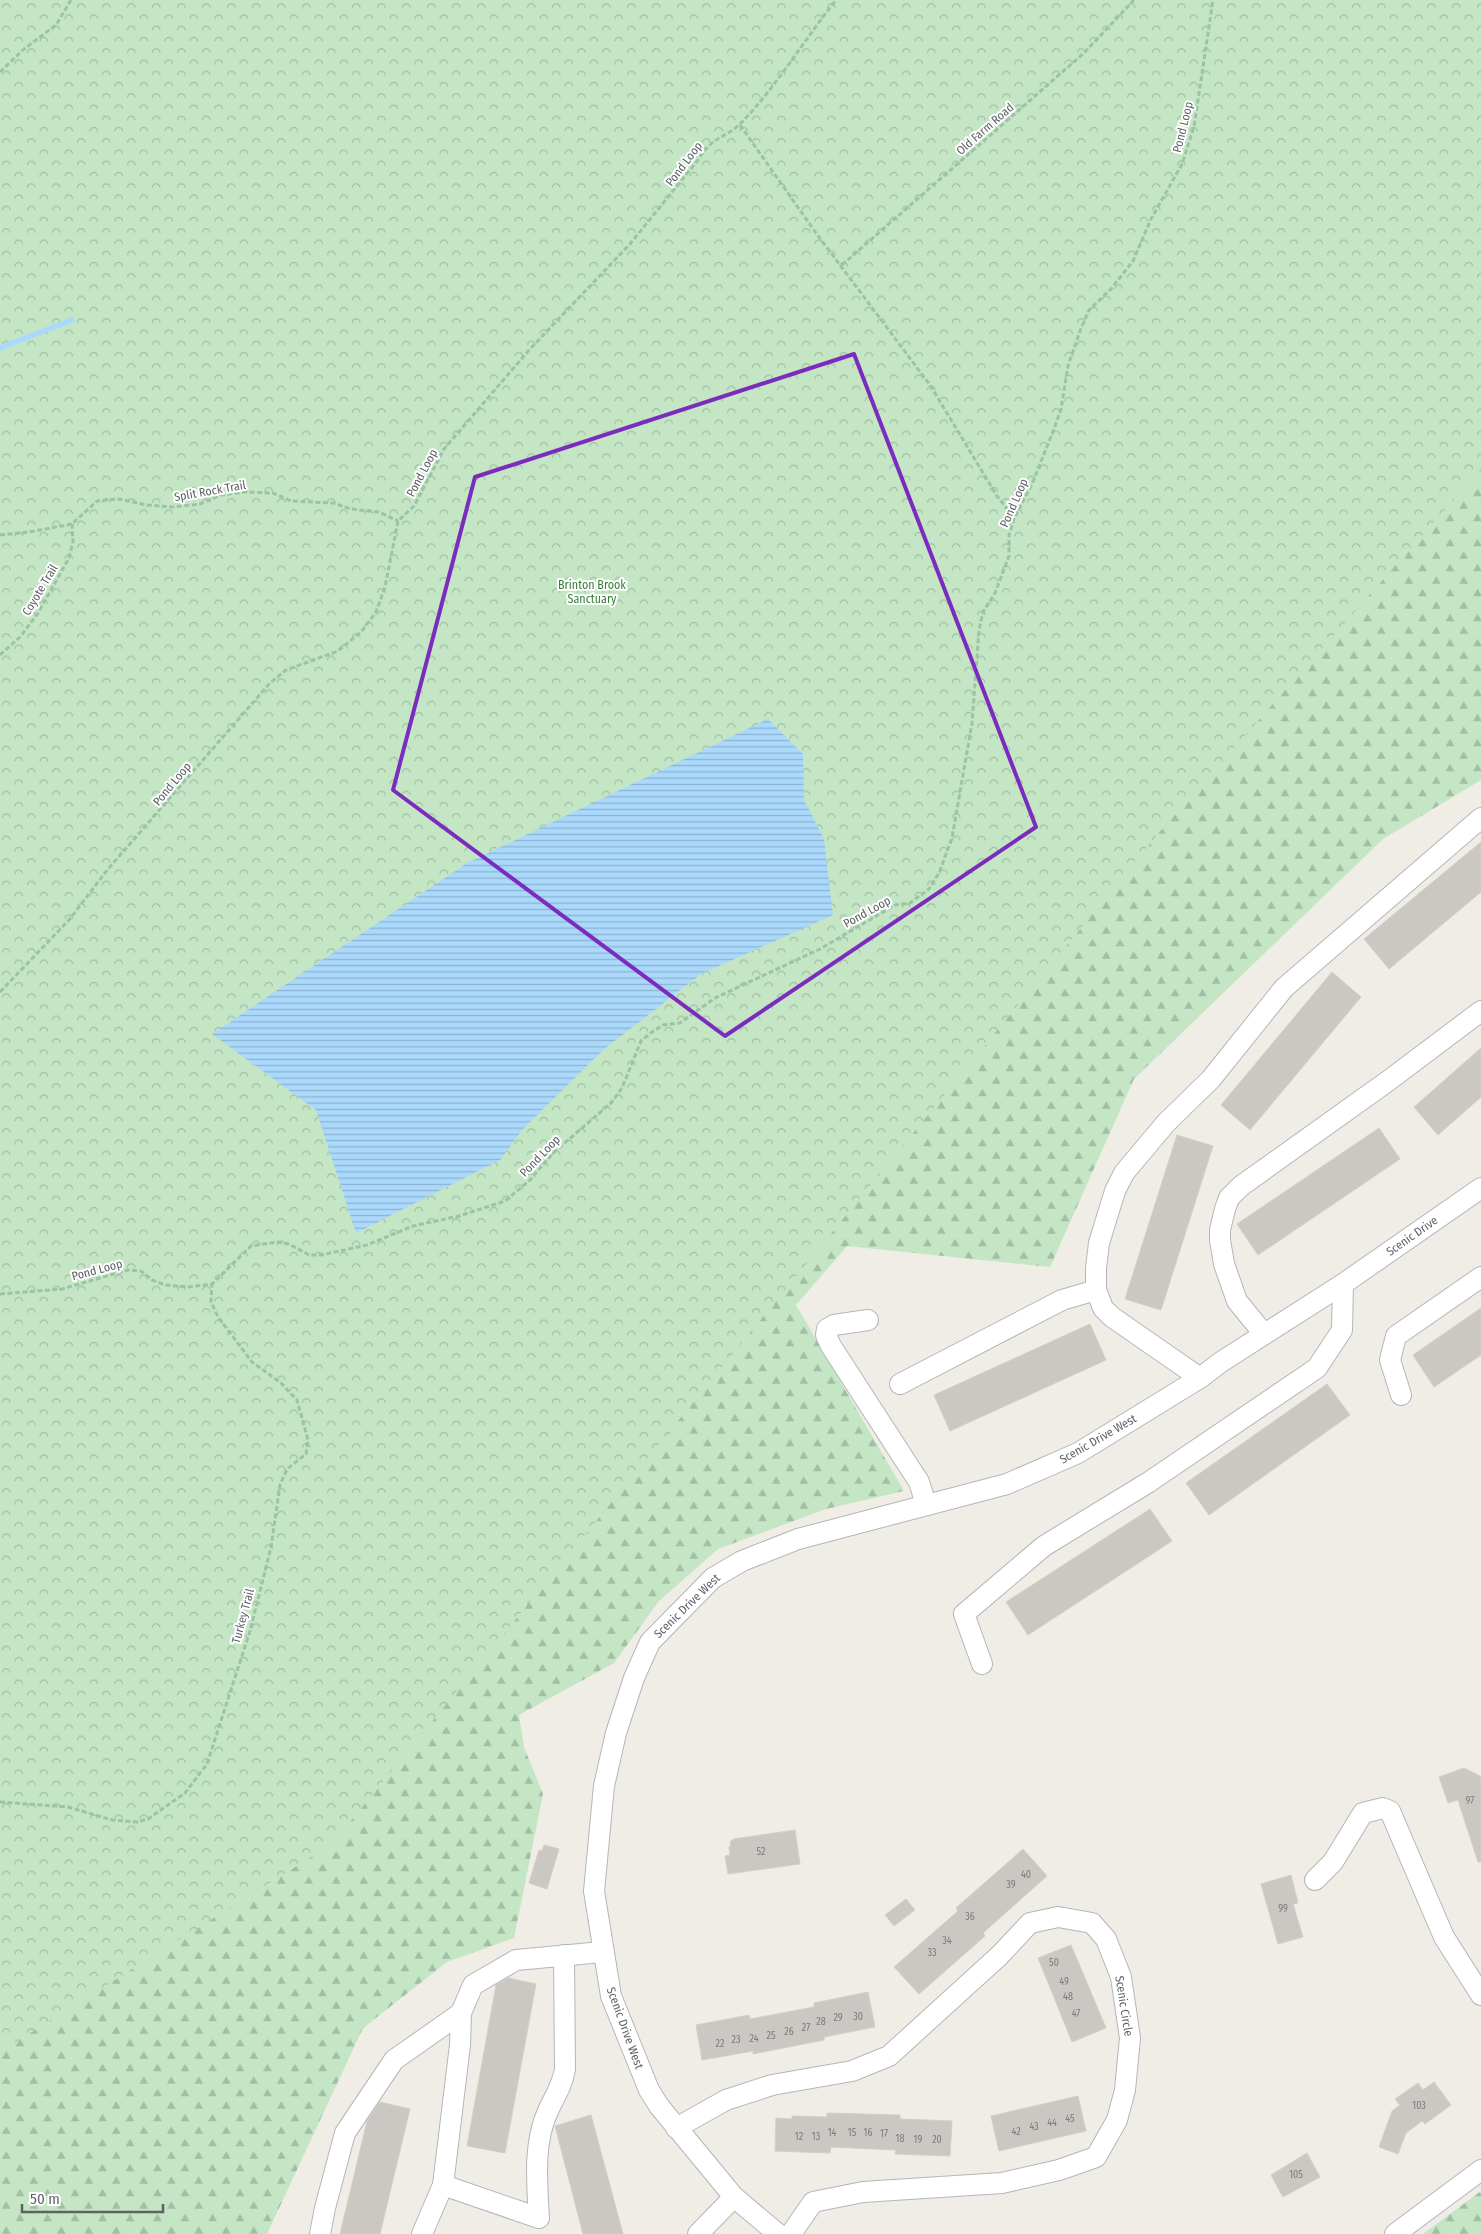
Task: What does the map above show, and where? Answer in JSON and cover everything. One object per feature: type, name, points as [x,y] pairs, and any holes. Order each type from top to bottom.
[{"type":"street","points":[[1200,1378],[1112,1317],[1102,1308],[1096,1290],[1099,1243],[1115,1191],[1124,1173],[1166,1123],[1211,1079],[1284,988],[1481,818]]},
{"type":"street","points":[[1264,1334],[1237,1301],[1224,1264],[1220,1230],[1229,1198],[1240,1186],[1388,1081],[1481,1011]]},
{"type":"street","name":"Scenic Drive","points":[[1343,1284],[1481,1188]]},
{"type":"street","points":[[1401,1395],[1390,1360],[1396,1336],[1481,1277]]},
{"type":"street","points":[[982,1664],[964,1614],[1044,1546],[1149,1482],[1317,1368],[1342,1330],[1343,1284]]},
{"type":"street","name":"Scenic Drive West","points":[[778,2234],[734,2197],[676,2128],[649,2090],[611,1996],[602,1952],[594,1891],[604,1786],[616,1733],[634,1678],[650,1642],[713,1578],[742,1561],[798,1540],[926,1504],[1007,1484],[1078,1453],[1200,1378],[1264,1334],[1343,1284]]},
{"type":"street","points":[[900,1384],[1062,1300],[1096,1290]]},
{"type":"street","points":[[868,1320],[834,1325],[828,1329],[826,1335],[831,1346],[919,1482],[926,1504]]},
{"type":"street","points":[[1315,1880],[1332,1862],[1363,1813],[1382,1808],[1390,1811],[1444,1937],[1481,1995]]},
{"type":"street","name":"Scenic Circle","points":[[676,2128],[726,2100],[772,2085],[852,2071],[889,2056],[999,1956],[1030,1923],[1058,1917],[1092,1923],[1106,1940],[1121,1977],[1130,2038],[1125,2090],[1119,2112],[1096,2157],[1059,2170],[1002,2183],[863,2192],[813,2202],[791,2234]]},
{"type":"street","points":[[422,2234],[443,2185],[460,2045],[461,2012],[473,1985],[516,1960],[602,1952]]},
{"type":"street","points":[[443,2185],[539,2218],[538,2156],[542,2129],[548,2110],[562,2086],[565,2069],[564,1955]]},
{"type":"street","points":[[320,2234],[345,2134],[394,2060],[461,2012]]},
{"type":"street","points":[[1395,2234],[1481,2170]]},
{"type":"street","points":[[698,2234],[734,2197]]},
{"type":"path","points":[[0,72],[24,49],[56,25],[71,0]]},
{"type":"path","name":"Pond Loop","points":[[0,992],[69,920],[108,869],[270,683],[286,670],[338,651],[362,631],[376,612],[385,587],[398,521],[414,506],[444,449],[530,349],[630,244],[687,174],[706,147],[740,125],[768,92],[836,0]]},
{"type":"path","name":"Old Farm Road","points":[[842,265],[1070,65],[1134,0]]},
{"type":"path","name":"Pond Loop","points":[[0,1294],[62,1289],[128,1270],[141,1271],[152,1280],[165,1285],[188,1287],[212,1284],[251,1246],[277,1242],[289,1244],[309,1254],[321,1254],[368,1245],[413,1226],[459,1216],[504,1201],[530,1180],[553,1153],[611,1103],[622,1088],[641,1041],[652,1032],[663,1025],[680,1023],[715,998],[820,949],[895,904],[910,903],[929,889],[939,873],[952,838],[972,723],[979,630],[983,612],[995,593],[1009,556],[1009,535],[1014,519],[1032,484],[1054,429],[1061,409],[1068,366],[1089,310],[1111,289],[1133,261],[1151,219],[1182,164],[1194,127],[1213,0]]},
{"type":"path","points":[[740,125],[930,385],[997,496],[1014,519]]},
{"type":"path","name":"Split Rock Trail","points":[[72,524],[97,500],[119,499],[147,505],[173,507],[200,504],[222,495],[245,492],[273,493],[291,501],[334,503],[351,509],[379,512],[398,521]]},
{"type":"path","points":[[0,535],[72,524]]},
{"type":"path","name":"Coyote Trail","points":[[0,655],[20,637],[38,613],[69,558],[73,542],[72,524]]},
{"type":"path","name":"Turkey Trail","points":[[0,1802],[68,1807],[112,1820],[136,1822],[148,1818],[185,1793],[207,1764],[250,1631],[270,1547],[280,1485],[287,1469],[306,1454],[308,1440],[297,1400],[281,1383],[252,1362],[218,1317],[211,1302],[212,1284]]},
{"type":"highlighted area","points":[[854,354],[1036,827],[725,1036],[393,790],[475,477]]},
{"type":"green space","name":"Brinton Brook Sanctuary","points":[[0,0],[1481,0],[1481,780],[1383,839],[1134,1079],[1050,1267],[847,1246],[796,1305],[904,1491],[826,1509],[718,1549],[659,1601],[614,1663],[519,1715],[524,1747],[543,1794],[514,1938],[447,1962],[363,2028],[267,2234],[0,2234]]},
{"type":"green space","name":"Brinton Brook Sanctuary","points":[[0,0],[1481,0],[1481,469],[1157,835],[332,1844],[0,2052]]},
{"type":"green space","points":[[1481,2191],[1481,2234],[1423,2234]]},
{"type":"water","points":[[768,719],[803,754],[804,800],[824,839],[833,915],[701,974],[603,1050],[523,1129],[500,1160],[356,1233],[316,1110],[212,1034],[467,863]]},
{"type":"building","points":[[1481,842],[1481,892],[1389,969],[1364,939]]},
{"type":"building","points":[[1332,972],[1361,997],[1250,1130],[1221,1105]]},
{"type":"building","points":[[1481,1048],[1481,1097],[1438,1135],[1414,1107]]},
{"type":"building","points":[[1379,1128],[1400,1159],[1258,1255],[1237,1224]]},
{"type":"building","points":[[1177,1135],[1213,1146],[1161,1310],[1125,1299]]},
{"type":"building","points":[[1481,1308],[1481,1355],[1434,1387],[1413,1355]]},
{"type":"building","points":[[1090,1324],[1106,1360],[950,1431],[934,1395]]},
{"type":"building","points":[[1327,1384],[1350,1415],[1209,1515],[1186,1483]]},
{"type":"building","points":[[1150,1509],[1172,1541],[1028,1635],[1006,1602]]},
{"type":"building","points":[[1464,1768],[1480,1776],[1481,1781],[1481,1862],[1478,1862],[1458,1800],[1448,1803],[1439,1777]]},
{"type":"building","points":[[795,1830],[800,1864],[728,1874],[725,1856],[730,1855],[729,1846],[731,1846],[730,1842],[733,1839]]},
{"type":"building","points":[[544,1845],[559,1849],[547,1889],[529,1883],[539,1850],[542,1851]]},
{"type":"building","points":[[1023,1849],[1047,1876],[983,1933],[985,1936],[919,1994],[894,1967],[958,1911],[956,1908]]},
{"type":"building","points":[[1291,1875],[1298,1903],[1293,1904],[1303,1937],[1278,1944],[1261,1884]]},
{"type":"building","points":[[906,1899],[915,1910],[894,1926],[885,1915]]},
{"type":"building","points":[[1071,1945],[1106,2028],[1072,2042],[1038,1958]]},
{"type":"building","points":[[508,1978],[536,1984],[505,2153],[467,2146],[496,1985]]},
{"type":"building","points":[[868,1992],[875,2027],[824,2037],[824,2040],[753,2054],[753,2051],[702,2060],[696,2025],[749,2015],[750,2019],[814,2007],[814,2003]]},
{"type":"building","points":[[1434,2082],[1451,2105],[1425,2124],[1422,2121],[1406,2133],[1398,2154],[1379,2147],[1392,2111],[1400,2105],[1395,2099],[1418,2083],[1423,2090]]},
{"type":"building","points":[[1078,2096],[1086,2131],[999,2151],[991,2116]]},
{"type":"building","points":[[380,2102],[410,2109],[380,2234],[340,2234],[367,2121]]},
{"type":"building","points":[[827,2113],[900,2115],[900,2119],[952,2121],[950,2156],[895,2154],[896,2150],[831,2147],[830,2153],[775,2151],[776,2118],[792,2119],[792,2116],[827,2117]]},
{"type":"building","points":[[591,2115],[623,2234],[583,2234],[555,2126]]},
{"type":"building","points":[[1307,2153],[1320,2177],[1283,2197],[1271,2175]]},
{"type":"waterway","points":[[0,348],[72,320]]}]
